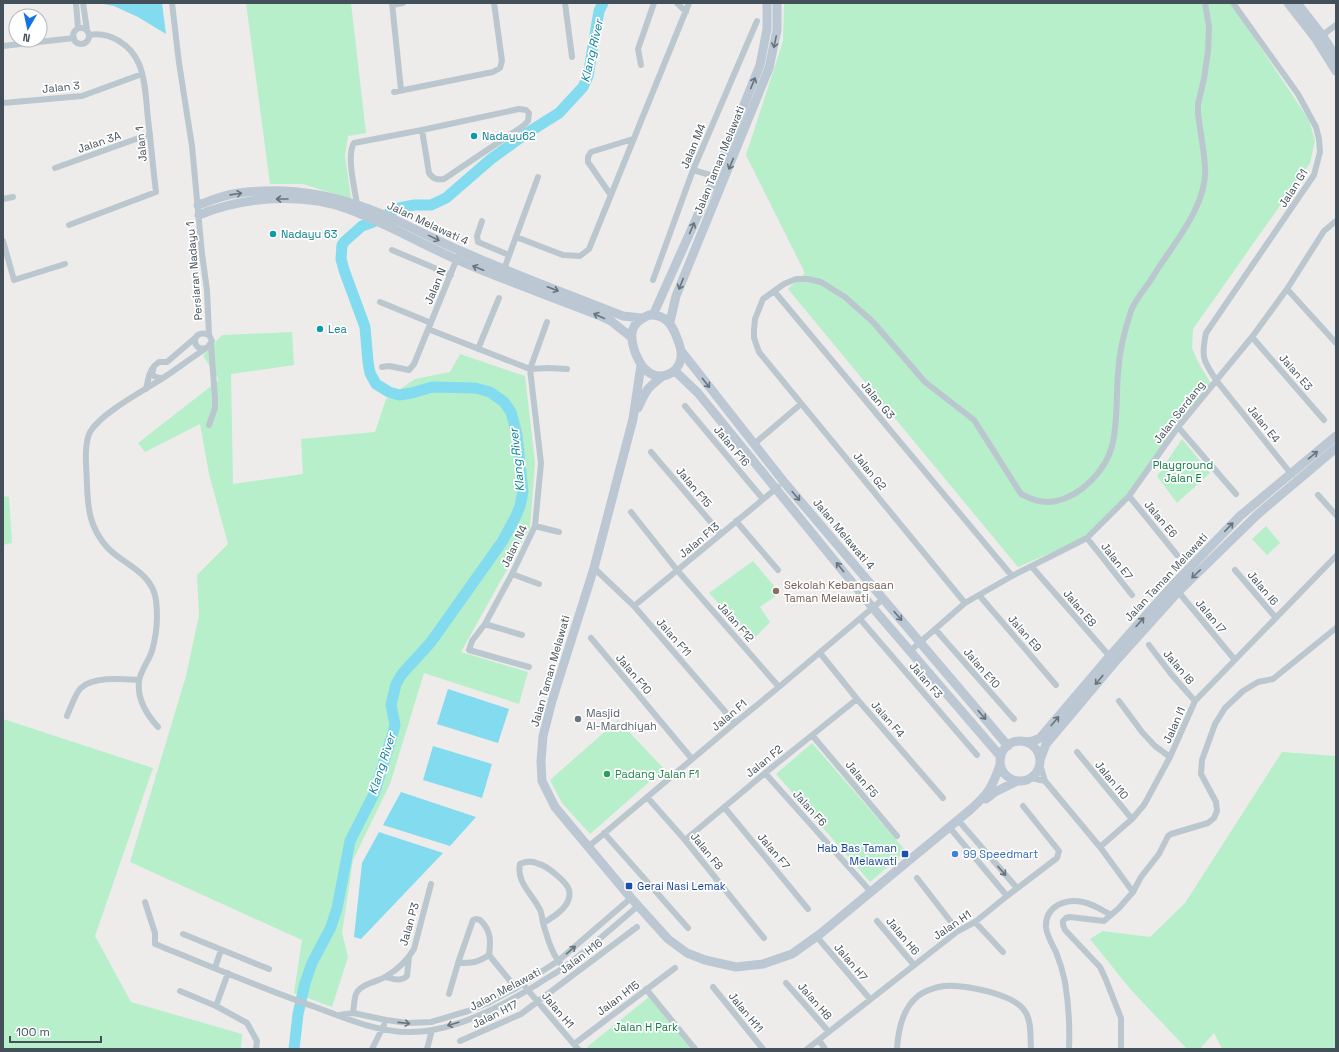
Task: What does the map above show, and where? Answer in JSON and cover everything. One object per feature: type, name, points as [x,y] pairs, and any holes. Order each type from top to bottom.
[{"type":"main road","name":"Jalan Taman Melawati","points":[[653,315],[715,177],[760,65],[767,29],[768,3]]},
{"type":"main road","name":"Jalan Taman Melawati","points":[[670,322],[676,296],[769,68],[777,30],[777,3]]},
{"type":"main road","points":[[1288,3],[1336,57]]},
{"type":"main road","points":[[1297,3],[1319,37],[1336,70]]},
{"type":"main road","name":"Jalan Melawati 4","points":[[198,205],[233,194],[288,190],[325,195],[357,204],[375,216]]},
{"type":"main road","name":"Jalan Melawati 4","points":[[199,215],[217,208],[251,201],[303,199],[323,202],[375,216],[459,255],[611,321],[631,337]]},
{"type":"main road","name":"Jalan Melawati 4","points":[[502,273],[623,316],[642,318]]},
{"type":"main road","points":[[653,315],[665,318],[674,328],[682,352],[681,361],[675,371],[663,376],[651,374],[641,365],[631,337],[636,322],[642,318],[653,315]]},
{"type":"main road","name":"Jalan Melawati 4","points":[[682,352],[784,482],[1008,746]]},
{"type":"main road","name":"Jalan Taman Melawati","points":[[641,365],[633,419],[594,568],[552,701],[543,736],[541,761],[542,781],[555,807],[668,940],[686,953],[705,960],[736,967],[763,964],[792,954],[817,937],[970,810],[986,795],[995,780],[1000,761]]},
{"type":"main road","points":[[675,371],[698,393],[873,608],[910,651],[1000,761],[1006,775],[1011,779],[1024,781],[1031,778],[1038,769],[1040,762],[1038,752],[1025,742],[1016,742],[1008,746],[1003,751],[1000,761]]},
{"type":"main road","name":"Jalan Taman Melawati","points":[[633,419],[646,391],[663,376]]},
{"type":"main road","name":"Jalan Taman Melawati","points":[[1025,742],[1040,738],[1240,516],[1336,436]]},
{"type":"main road","name":"Jalan Taman Melawati","points":[[1175,589],[1258,514],[1336,448]]},
{"type":"main road","name":"Jalan Taman Melawati","points":[[1040,762],[1046,744],[1112,659]]},
{"type":"main road","name":"Jalan Taman Melawati","points":[[970,810],[995,792],[1017,781]]},
{"type":"street","points":[[74,38],[75,31],[78,28],[76,3]]},
{"type":"street","points":[[74,38],[79,43],[87,41],[88,32],[83,3]]},
{"type":"street","name":"Persiaran Nadayu 1","points":[[172,3],[179,63],[192,146],[202,254],[208,290],[209,335]]},
{"type":"street","points":[[401,90],[392,4],[403,3]]},
{"type":"street","points":[[394,92],[493,72],[500,68],[502,61],[494,3]]},
{"type":"street","points":[[565,3],[572,56]]},
{"type":"street","points":[[641,65],[638,49],[654,3]]},
{"type":"street","points":[[677,3],[686,12]]},
{"type":"street","points":[[516,237],[563,255],[580,256],[589,248],[689,3]]},
{"type":"street","points":[[774,291],[796,279],[808,279],[821,282],[845,297],[873,322],[925,382],[974,420],[1021,494],[1031,500],[1043,502],[1056,501],[1071,496],[1083,488],[1096,476],[1106,461],[1112,446],[1115,429],[1118,372],[1131,309],[1191,218],[1200,196],[1205,168],[1198,104],[1204,79],[1208,51],[1209,27],[1205,3]]},
{"type":"street","name":"Jalan G1","points":[[1216,380],[1205,363],[1202,349],[1206,333],[1314,175],[1320,152],[1316,127],[1298,94],[1233,3]]},
{"type":"street","name":"Jalan M4","points":[[653,280],[693,170],[757,22]]},
{"type":"street","points":[[1319,37],[1336,24]]},
{"type":"street","points":[[78,28],[84,28],[88,32]]},
{"type":"street","name":"Jalan 1","points":[[69,225],[156,192],[146,95],[139,64],[134,54],[122,43],[108,36],[88,32]]},
{"type":"street","points":[[3,46],[74,38]]},
{"type":"street","name":"Jalan 3","points":[[3,103],[82,96],[142,74]]},
{"type":"street","points":[[357,204],[351,166],[351,150],[354,143],[519,109],[526,110],[529,113],[528,121],[523,126],[444,179],[438,180],[432,178],[429,173],[422,130]]},
{"type":"street","name":"Jalan 3A","points":[[56,168],[150,134]]},
{"type":"street","points":[[610,194],[588,162],[588,157],[591,152],[633,139]]},
{"type":"street","points":[[693,170],[724,180]]},
{"type":"street","points":[[502,273],[538,177]]},
{"type":"street","points":[[3,199],[13,197]]},
{"type":"street","points":[[482,221],[477,236],[478,242],[509,255]]},
{"type":"street","name":"Jalan Serdang","points":[[910,651],[965,603],[1012,576],[1087,538],[1129,496],[1178,427],[1252,337],[1287,289],[1324,231],[1336,221]]},
{"type":"street","points":[[3,241],[14,280],[65,264]]},
{"type":"street","points":[[392,250],[451,275]]},
{"type":"street","name":"Jalan N","points":[[382,366],[409,370],[414,364],[459,255]]},
{"type":"street","points":[[1287,289],[1336,343]]},
{"type":"street","name":"Jalan G2","points":[[774,291],[763,299],[755,319],[754,338],[759,352],[965,603]]},
{"type":"street","name":"Jalan G3","points":[[774,291],[1012,576]]},
{"type":"street","points":[[478,349],[499,298]]},
{"type":"street","points":[[380,302],[431,323]]},
{"type":"street","points":[[530,369],[547,322]]},
{"type":"street","points":[[428,329],[530,369],[549,368],[567,370]]},
{"type":"street","points":[[146,389],[149,376],[154,366],[167,362],[199,334],[204,333],[209,335],[212,341],[210,345],[215,408],[209,424]]},
{"type":"street","name":"Jalan E3","points":[[1252,337],[1324,420]]},
{"type":"street","points":[[196,338],[196,345],[201,349],[205,349]]},
{"type":"street","points":[[158,728],[145,711],[139,691],[139,680],[152,651],[157,627],[155,597],[150,584],[134,567],[112,552],[105,544],[91,521],[88,509],[86,456],[87,441],[90,432],[100,421],[125,402],[164,378],[210,345]]},
{"type":"street","points":[[167,362],[170,365],[172,372]]},
{"type":"street","points":[[154,366],[154,376],[164,378]]},
{"type":"street","name":"Jalan N4","points":[[528,667],[469,650],[472,641],[485,624],[512,574],[535,526],[541,463],[530,369]]},
{"type":"street","name":"Jalan E4","points":[[1216,380],[1297,481]]},
{"type":"street","points":[[754,444],[801,404]]},
{"type":"street","name":"Jalan F16","points":[[685,406],[763,499]]},
{"type":"street","points":[[1178,427],[1236,494]]},
{"type":"street","name":"Jalan F15","points":[[651,452],[721,534]]},
{"type":"street","name":"Jalan F13","points":[[634,606],[784,482]]},
{"type":"street","points":[[1318,494],[1336,515]]},
{"type":"street","name":"Jalan E6","points":[[1129,496],[1177,554]]},
{"type":"street","name":"Jalan F12","points":[[631,512],[677,570],[779,687]]},
{"type":"street","points":[[736,521],[778,570]]},
{"type":"street","points":[[535,526],[559,532]]},
{"type":"street","name":"Jalan E7","points":[[1087,538],[1132,595]]},
{"type":"street","name":"Jalan I1","points":[[1100,847],[1132,820],[1144,805],[1170,757],[1196,701],[1336,556]]},
{"type":"street","name":"Jalan E8","points":[[1032,566],[1112,659]]},
{"type":"street","name":"Jalan F11","points":[[594,568],[634,606],[735,722]]},
{"type":"street","name":"Jalan I6","points":[[1235,570],[1276,618]]},
{"type":"street","points":[[512,574],[539,584]]},
{"type":"street","name":"Jalan I7","points":[[1175,589],[1235,660]]},
{"type":"street","name":"Jalan E9","points":[[979,595],[1056,685]]},
{"type":"street","name":"Jalan F1","points":[[588,847],[883,599]]},
{"type":"street","name":"Jalan F3","points":[[860,619],[977,755]]},
{"type":"street","points":[[485,624],[522,635]]},
{"type":"street","points":[[1121,1049],[1120,1018],[1100,967],[1065,930],[1063,920],[1066,918],[1076,917],[1104,921],[1119,908],[1133,892],[1141,877],[1159,854],[1168,836],[1208,823],[1214,818],[1217,811],[1216,802],[1201,774],[1202,760],[1216,724],[1225,708],[1243,691],[1258,682],[1273,679],[1336,628]]},
{"type":"street","name":"Jalan E10","points":[[935,629],[1014,719]]},
{"type":"street","name":"Jalan F10","points":[[591,638],[692,759]]},
{"type":"street","name":"Jalan I8","points":[[1149,646],[1171,674],[1196,701]]},
{"type":"street","name":"Jalan F4","points":[[820,653],[857,699],[943,798]]},
{"type":"street","points":[[67,716],[81,688],[89,683],[100,680],[139,680]]},
{"type":"street","name":"Jalan F2","points":[[685,840],[765,772],[857,699]]},
{"type":"street","points":[[1120,701],[1142,732],[1155,746],[1170,757]]},
{"type":"street","name":"Jalan F5","points":[[812,735],[897,836]]},
{"type":"street","name":"Jalan I10","points":[[1077,752],[1132,820]]},
{"type":"street","points":[[1040,762],[1045,781],[1100,847],[1133,892]]},
{"type":"street","name":"Jalan F6","points":[[765,772],[871,892]]},
{"type":"street","points":[[1031,778],[1045,781]]},
{"type":"street","name":"Jalan F8","points":[[647,797],[685,840],[764,938]]},
{"type":"street","name":"Jalan H1","points":[[807,1049],[958,931],[976,922],[1017,888],[1057,858],[1059,851],[1023,806]]},
{"type":"street","name":"Jalan F7","points":[[724,807],[808,909]]},
{"type":"street","points":[[958,820],[1017,888]]},
{"type":"street","points":[[950,828],[1007,896]]},
{"type":"street","points":[[604,833],[688,928]]},
{"type":"street","points":[[543,922],[552,918],[566,906],[570,895],[569,889],[566,884],[554,873],[540,864],[524,862],[520,864],[520,879],[540,909],[543,922],[551,947],[563,968]]},
{"type":"street","points":[[917,878],[958,931]]},
{"type":"street","name":"Jalan P3","points":[[353,1013],[358,990],[385,977],[410,957],[414,949],[431,884]]},
{"type":"street","name":"Jalan Melawati","points":[[338,1016],[353,1013],[408,1023],[431,1022],[468,1011],[488,1003],[523,984],[558,961],[631,898]]},
{"type":"street","points":[[1069,1049],[1069,1004],[1063,974],[1048,936],[1046,926],[1047,919],[1050,911],[1058,904],[1070,901],[1083,902],[1096,906],[1111,915]]},
{"type":"street","name":"Jalan Melawati","points":[[145,902],[156,933],[155,944],[294,1000],[338,1016],[383,1029],[408,1032],[432,1030],[472,1018],[493,1009],[528,990],[563,968],[638,906]]},
{"type":"street","points":[[449,994],[472,920],[476,919],[480,920],[487,927],[491,941],[489,955],[516,988]]},
{"type":"street","name":"Jalan H6","points":[[877,920],[914,965]]},
{"type":"street","points":[[976,922],[1003,952]]},
{"type":"street","name":"Jalan H16","points":[[538,1001],[637,927]]},
{"type":"street","points":[[183,934],[269,969]]},
{"type":"street","name":"Jalan H7","points":[[817,937],[870,999]]},
{"type":"street","points":[[215,968],[221,950]]},
{"type":"street","points":[[458,963],[480,961],[489,955]]},
{"type":"street","points":[[385,977],[396,980],[404,979],[407,976],[410,957]]},
{"type":"street","name":"Jalan H15","points":[[576,1046],[674,968]]},
{"type":"street","points":[[216,1006],[228,973]]},
{"type":"street","name":"Jalan H8","points":[[786,983],[829,1032]]},
{"type":"street","name":"Jalan H1","points":[[523,984],[576,1046]]},
{"type":"street","points":[[897,1049],[901,1022],[908,1009],[918,996],[943,986],[984,990],[999,995],[1021,1006],[1029,1019],[1031,1030],[1031,1049]]},
{"type":"street","name":"Jalan H11","points":[[713,987],[763,1049]]},
{"type":"street","points":[[646,989],[695,1049]]},
{"type":"street","points":[[180,992],[216,1006],[246,1023],[257,1041],[256,1049]]},
{"type":"street","name":"Jalan H17","points":[[460,1042],[521,1014],[538,1001]]},
{"type":"street","points":[[372,1049],[383,1029],[386,1020]]},
{"type":"street","points":[[426,1049],[432,1030]]},
{"type":"street","points":[[819,1040],[826,1049]]},
{"type":"green space","points":[[246,3],[351,3],[366,133],[348,136],[345,156],[351,199],[303,184],[270,184]]},
{"type":"green space","points":[[784,3],[1231,3],[1309,120],[1315,141],[1310,163],[1193,329],[1192,348],[1211,384],[1127,498],[1089,536],[1018,567],[788,289],[805,273],[746,155],[783,41]]},
{"type":"green space","points":[[292,332],[294,365],[231,374],[233,484],[303,474],[301,439],[375,432],[386,399],[415,379],[450,372],[460,354],[525,376],[535,463],[530,528],[461,652],[528,672],[519,704],[424,673],[390,784],[353,860],[342,933],[348,957],[332,1007],[294,993],[302,940],[130,862],[186,676],[199,615],[197,575],[228,544],[209,474],[200,424],[145,452],[138,443],[219,380],[203,356],[222,335]]},
{"type":"green space","name":"Playground Jalan E","points":[[1182,439],[1210,473],[1177,503],[1157,476]]},
{"type":"green space","points":[[3,496],[9,497],[12,543],[3,545]]},
{"type":"green space","points":[[1266,526],[1280,543],[1267,555],[1252,539]]},
{"type":"green space","points":[[753,561],[780,593],[760,607],[770,622],[753,640],[709,593]]},
{"type":"green space","points":[[3,719],[153,768],[95,936],[131,1002],[242,1034],[241,1049],[3,1049]]},
{"type":"green space","name":"Padang Jalan F1","points":[[618,720],[664,769],[590,834],[562,803],[550,780]]},
{"type":"green space","points":[[812,743],[906,851],[870,882],[776,774]]},
{"type":"green space","points":[[1282,752],[1336,756],[1336,1049],[1222,1049],[1214,1033],[1200,1049],[1187,1049],[1131,990],[1090,939],[1103,931],[1150,937],[1185,903]]},
{"type":"green space","name":"Jalan H Park","points":[[649,997],[691,1049],[589,1049],[587,1047]]},
{"type":"water","points":[[98,3],[162,3],[166,34],[138,17],[114,6]]},
{"type":"water","points":[[448,689],[509,709],[498,743],[437,724]]},
{"type":"water","points":[[433,746],[492,764],[482,798],[423,780]]},
{"type":"water","points":[[401,792],[476,817],[450,846],[383,825]]},
{"type":"water","points":[[379,832],[443,853],[361,939],[354,937],[362,863]]},
{"type":"waterway","name":"Klang River","points":[[294,1049],[298,1014],[305,983],[312,963],[331,927],[337,908],[350,841],[374,794],[392,736],[395,725],[391,705],[396,684],[402,674],[431,642],[502,542],[516,516],[523,492],[517,435],[511,412],[504,402],[490,392],[475,388],[432,387],[399,395],[389,392],[376,384],[370,373],[365,327],[341,259],[342,245],[362,226],[373,222],[399,208],[414,205],[431,205],[446,198],[491,159],[524,135],[559,113],[583,87],[588,76],[599,11],[603,3]]},
{"type":"place","name":"Nadayu62","points":[[474,136]]},
{"type":"place","name":"Nadayu 63","points":[[273,234]]},
{"type":"place","name":"Lea","points":[[320,329]]},
{"type":"place","name":"Sekolah Kebangsaan Taman Melawati","points":[[776,591]]},
{"type":"place","name":"Masjid Al-Mardhiyah","points":[[578,719]]},
{"type":"place","name":"Padang Jalan F1","points":[[607,774]]},
{"type":"place","name":"Hab Bas Taman Melawati","points":[[905,854]]},
{"type":"place","name":"99 Speedmart","points":[[955,854]]},
{"type":"place","name":"Gerai Nasi Lemak","points":[[629,886]]}]
